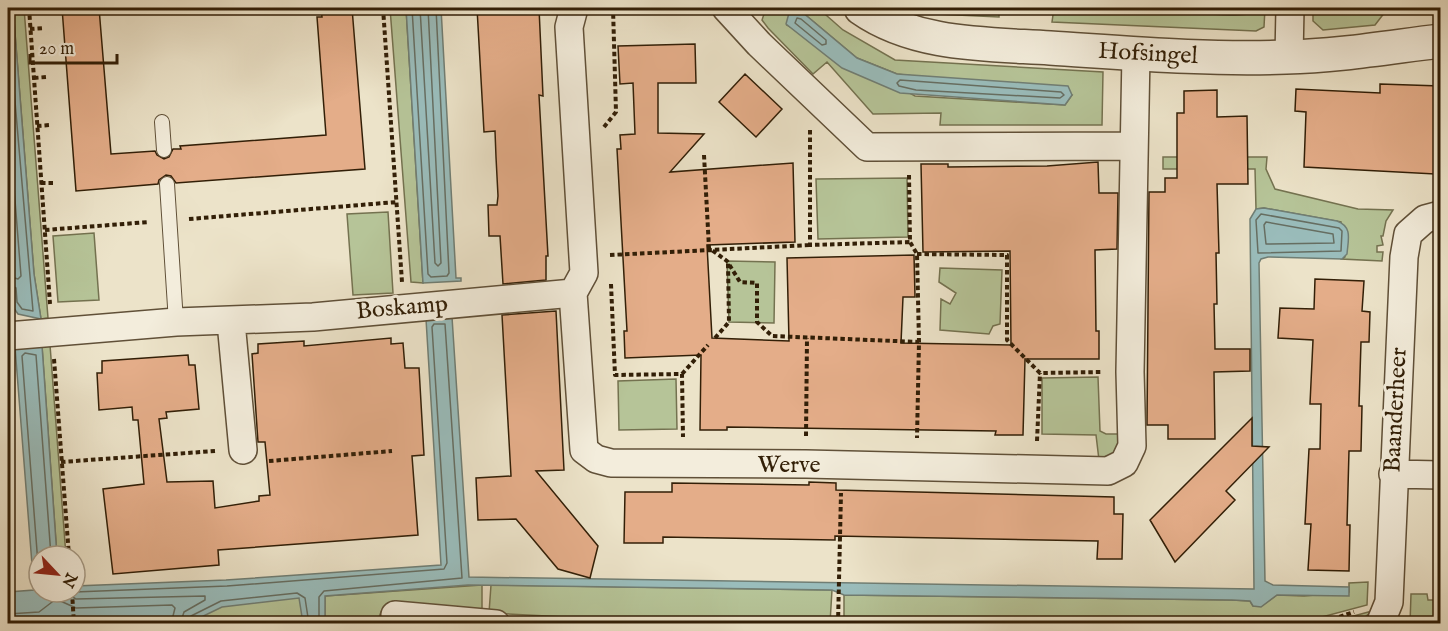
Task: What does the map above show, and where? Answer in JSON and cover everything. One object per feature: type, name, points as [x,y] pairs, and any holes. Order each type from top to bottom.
[{"type":"street","name":"Werve","points":[[574,8],[569,27],[584,273],[573,293],[584,450],[596,459],[611,463],[806,464],[1108,471],[1124,463],[1132,446],[1130,372],[1132,146],[1136,54]]},
{"type":"street","points":[[726,8],[759,44],[867,147],[1132,146]]},
{"type":"street","name":"Hofsingel","points":[[861,8],[891,25],[919,35],[1010,45],[1136,54],[1289,57],[1440,41]]},
{"type":"street","points":[[1289,57],[1290,8]]},
{"type":"street","name":"Baanderheer","points":[[1380,624],[1389,602],[1404,257],[1408,234],[1425,219],[1440,215]]},
{"type":"street","name":"Boskamp","points":[[8,336],[176,322],[231,322],[573,293]]},
{"type":"street","points":[[231,322],[243,450]]},
{"type":"street","points":[[1393,474],[1440,475]]},
{"type":"street","points":[[395,615],[496,624]]},
{"type":"lane","points":[[162,122],[164,150]]},
{"type":"lane","points":[[167,184],[176,322]]},
{"type":"path","points":[[28,8],[68,544]]},
{"type":"path","points":[[383,8],[404,308]]},
{"type":"path","points":[[603,129],[616,112],[613,8]]},
{"type":"path","points":[[30,29],[44,28]]},
{"type":"path","points":[[34,78],[46,77]]},
{"type":"path","points":[[809,91],[810,245]]},
{"type":"path","points":[[37,126],[50,125]]},
{"type":"path","points":[[908,147],[910,242],[917,254],[919,342],[916,467]]},
{"type":"path","points":[[704,155],[709,248]]},
{"type":"path","points":[[41,183],[53,183]]},
{"type":"path","points":[[45,230],[397,202]]},
{"type":"path","points":[[609,255],[709,248],[910,242]]},
{"type":"path","points":[[609,243],[610,267]]},
{"type":"path","points":[[709,248],[728,261],[740,282],[757,283],[757,322],[771,336],[919,342]]},
{"type":"path","points":[[917,254],[1007,255],[1007,340],[1040,373],[1130,372]]},
{"type":"path","points":[[715,338],[729,322],[728,261]]},
{"type":"path","points":[[610,279],[615,375],[682,374]]},
{"type":"path","points":[[806,464],[807,338]]},
{"type":"path","points":[[684,465],[682,374],[708,345]]},
{"type":"path","points":[[1036,469],[1040,373]]},
{"type":"path","points":[[838,624],[841,465]]},
{"type":"path","points":[[73,604],[74,624]]},
{"type":"green space","points":[[13,8],[24,8],[48,318],[41,319],[34,274]]},
{"type":"green space","points":[[390,8],[406,8],[423,283],[411,282]]},
{"type":"green space","points":[[771,8],[818,8],[843,30],[895,60],[1103,72],[1102,125],[940,125],[941,113],[873,114],[827,62],[813,74],[768,28],[762,20],[765,11]],"holes":[[[802,12],[857,58],[897,74],[1072,95],[1065,105],[915,96],[787,25]]]},
{"type":"green space","points":[[903,8],[999,8],[999,17],[914,13]]},
{"type":"green space","points":[[1054,8],[1232,15],[1250,14],[1250,8],[1265,8],[1264,27],[1256,31],[1052,22]]},
{"type":"green space","points":[[1313,8],[1426,8],[1385,12],[1375,25],[1323,30],[1313,21]]},
{"type":"green space","points":[[1163,157],[1267,157],[1266,169],[1275,189],[1358,209],[1393,210],[1386,221],[1383,236],[1381,236],[1383,245],[1377,246],[1377,252],[1383,252],[1382,261],[1342,259],[1345,257],[1341,222],[1264,208],[1256,209],[1255,169],[1163,169]]},
{"type":"green space","points":[[907,178],[908,237],[818,239],[816,179]]},
{"type":"green space","points":[[388,212],[393,293],[353,295],[347,214]]},
{"type":"green space","points":[[94,233],[99,300],[58,302],[53,236]]},
{"type":"green space","points":[[727,261],[775,262],[774,323],[729,322]]},
{"type":"green space","points":[[940,268],[1002,270],[1000,324],[993,326],[989,334],[940,330],[941,299],[950,304],[956,293],[939,282]]},
{"type":"green space","points":[[50,345],[65,544],[56,544],[42,346]]},
{"type":"green space","points":[[1098,377],[1100,431],[1106,434],[1123,434],[1116,451],[1099,460],[1096,435],[1042,434],[1042,378]]},
{"type":"green space","points":[[676,379],[677,429],[619,430],[618,381]]},
{"type":"green space","points":[[1368,582],[1367,605],[1307,621],[1268,624],[844,624],[844,595],[1232,600],[1250,601],[1253,606],[1261,606],[1277,595],[1304,596],[1349,592],[1349,583]]},
{"type":"green space","points":[[482,585],[482,612],[421,608],[381,612],[379,617],[325,623],[325,596]]},
{"type":"green space","points":[[491,585],[832,590],[830,623],[682,623],[489,613]]},
{"type":"green space","points":[[309,592],[311,623],[8,623],[8,602],[87,604],[87,599]]},
{"type":"green space","points":[[1411,594],[1427,594],[1428,600],[1440,600],[1440,623],[1410,624]]},
{"type":"green space","points":[[1372,611],[1358,623],[1328,623]]},
{"type":"water","points":[[8,8],[13,8],[34,274],[41,319],[18,314],[11,304],[8,252]]},
{"type":"water","points":[[406,8],[441,8],[456,278],[461,278],[461,281],[423,283]]},
{"type":"water","points":[[1100,8],[1250,8],[1250,14],[1232,15]]},
{"type":"water","points":[[802,12],[857,58],[897,74],[1068,86],[1072,95],[1065,105],[900,93],[842,68],[786,24],[789,13]]},
{"type":"water","points":[[1264,208],[1337,221],[1347,230],[1347,254],[1342,259],[1268,257],[1261,259],[1259,263],[1265,581],[1273,585],[1349,587],[1349,596],[1277,595],[1261,607],[1253,606],[1250,601],[1232,600],[844,595],[832,590],[468,585],[325,596],[325,623],[303,623],[299,598],[222,607],[189,623],[8,624],[8,592],[27,591],[27,604],[87,604],[87,586],[226,580],[441,565],[426,319],[452,317],[469,577],[1254,589],[1250,219],[1256,209]]},
{"type":"water","points":[[42,346],[56,544],[30,544],[15,347]]},
{"type":"building","points":[[62,8],[99,8],[111,154],[155,151],[164,159],[169,157],[173,149],[181,149],[180,146],[326,135],[317,17],[322,17],[321,8],[352,8],[365,169],[176,183],[171,176],[166,175],[159,180],[158,184],[76,191]]},
{"type":"building","points":[[477,8],[539,8],[543,96],[539,95],[548,256],[546,256],[546,280],[503,284],[500,236],[489,236],[488,205],[497,205],[498,196],[495,131],[484,132]]},
{"type":"building","points":[[695,44],[696,83],[658,83],[658,133],[704,134],[670,172],[793,163],[795,242],[707,245],[712,338],[789,341],[787,258],[914,255],[915,297],[903,297],[901,343],[1011,345],[1010,251],[923,252],[921,164],[948,164],[948,167],[1047,166],[1098,162],[1099,193],[1118,193],[1117,249],[1095,250],[1096,331],[1099,331],[1099,359],[1025,359],[1023,435],[995,435],[996,431],[727,427],[727,430],[700,430],[701,355],[625,358],[624,331],[627,331],[617,149],[621,149],[620,135],[635,134],[633,83],[620,84],[618,46]]},
{"type":"building","points":[[745,74],[782,109],[756,137],[719,102]]},
{"type":"building","points":[[1380,84],[1440,86],[1440,123],[1438,123],[1435,174],[1304,167],[1306,112],[1295,111],[1296,89],[1380,93]]},
{"type":"building","points":[[1217,90],[1217,117],[1247,116],[1248,184],[1217,184],[1219,253],[1216,253],[1215,349],[1250,349],[1250,371],[1214,372],[1215,439],[1168,439],[1168,425],[1147,425],[1149,192],[1165,192],[1165,178],[1177,178],[1177,113],[1184,113],[1184,91]]},
{"type":"building","points":[[1315,279],[1364,281],[1362,311],[1370,312],[1369,342],[1361,342],[1359,406],[1362,406],[1361,451],[1349,451],[1347,525],[1350,525],[1349,571],[1308,570],[1311,524],[1305,524],[1309,449],[1320,449],[1321,404],[1310,404],[1313,340],[1278,338],[1280,308],[1314,309]]},
{"type":"building","points":[[556,311],[564,470],[536,471],[598,546],[590,578],[558,569],[516,519],[478,520],[476,478],[511,476],[502,315]]},
{"type":"building","points":[[391,338],[391,344],[403,343],[405,368],[419,368],[424,455],[412,456],[418,535],[218,550],[219,565],[113,574],[103,489],[144,484],[138,420],[133,420],[132,407],[99,410],[97,373],[102,373],[102,361],[188,355],[189,365],[195,365],[199,409],[166,412],[167,418],[159,419],[167,482],[213,481],[215,508],[259,501],[259,496],[270,495],[265,442],[258,442],[252,354],[258,353],[258,344],[304,341],[304,346]]},
{"type":"building","points":[[1252,418],[1252,446],[1269,447],[1226,491],[1235,500],[1175,562],[1150,520]]},
{"type":"building","points":[[809,482],[836,483],[836,490],[1114,497],[1114,514],[1123,514],[1122,559],[1097,559],[1098,541],[835,536],[835,540],[663,537],[663,543],[624,543],[625,492],[672,492],[672,483],[809,485]]}]
